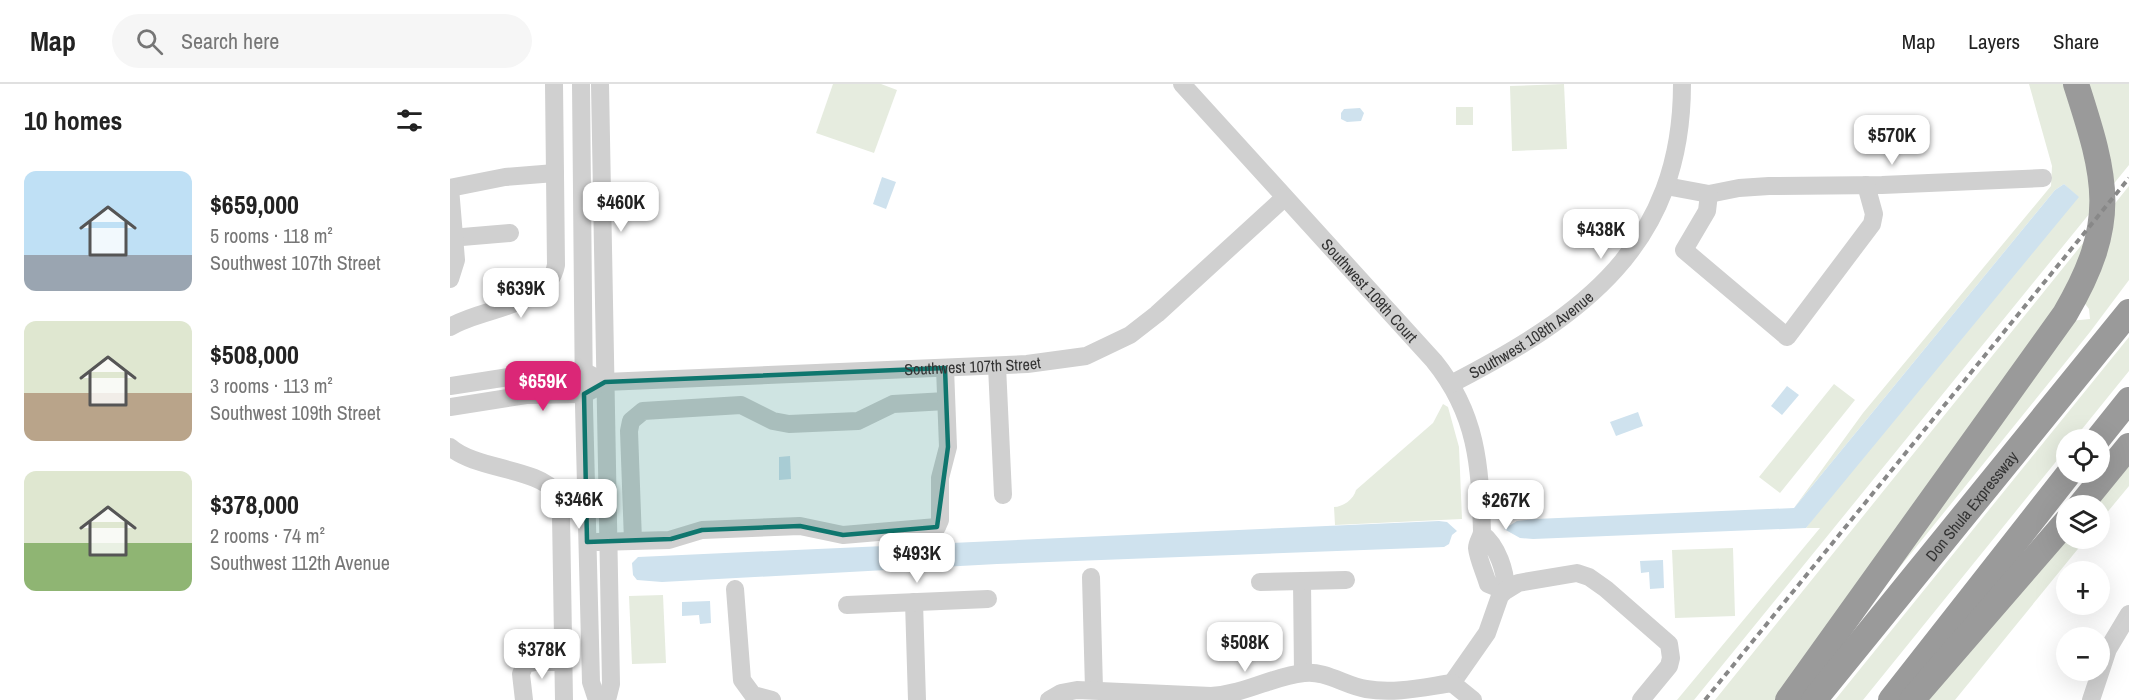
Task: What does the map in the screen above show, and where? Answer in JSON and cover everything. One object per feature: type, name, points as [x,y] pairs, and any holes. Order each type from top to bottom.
[{"type":"highway","points":[[1788,700],[2065,314],[2087,274],[2101,226],[2102,173],[2076,84]]},
{"type":"highway","name":"Don Shula Expressway","points":[[1814,700],[2129,312]]},
{"type":"highway","points":[[2106,429],[2129,400]]},
{"type":"highway","points":[[2089,495],[2129,446]]},
{"type":"highway","points":[[1891,700],[2061,483]]},
{"type":"highway","points":[[1912,700],[2056,534]]},
{"type":"street","points":[[450,327],[475,315],[534,296],[550,283],[556,266],[554,84]]},
{"type":"street","points":[[581,84],[587,542],[591,682],[597,700]]},
{"type":"street","points":[[600,84],[611,684],[607,700]]},
{"type":"street","name":"Southwest 109th Court","points":[[1182,84],[1452,384],[1463,404],[1473,432],[1478,465],[1482,534],[1477,547],[1488,584],[1505,591]]},
{"type":"street","name":"Southwest 108th Avenue","points":[[1452,384],[1557,320],[1603,284],[1639,242],[1666,186],[1678,146],[1682,84]]},
{"type":"street","points":[[450,279],[456,260],[452,238],[450,188],[505,177],[555,173]]},
{"type":"street","points":[[1666,186],[1709,194],[1739,188],[1768,186],[1866,185],[2043,178]]},
{"type":"street","points":[[582,185],[602,185]]},
{"type":"street","points":[[1709,194],[1707,211],[1684,250],[1786,337],[1872,224],[1874,214],[1866,185]]},
{"type":"street","name":"Southwest 107th Street","points":[[450,386],[533,374],[585,372],[606,381],[997,366],[1080,357],[1126,338],[1157,314],[1284,198]]},
{"type":"street","points":[[452,238],[510,233]]},
{"type":"street","points":[[997,366],[1003,495]]},
{"type":"street","points":[[587,542],[669,540],[698,531],[774,527],[800,526],[843,535],[934,528],[940,520],[940,478],[947,458],[945,368]]},
{"type":"street","name":"Southwest 107th Street","points":[[450,407],[526,395],[584,394],[606,381]]},
{"type":"street","points":[[633,541],[629,431],[631,422],[643,411],[741,405],[773,422],[789,424],[858,421],[893,404],[946,401]]},
{"type":"street","points":[[450,447],[467,459],[542,482],[558,496],[561,515],[564,700]]},
{"type":"street","points":[[1049,700],[1067,691],[1094,689],[1202,698],[1240,693],[1303,673],[1319,674],[1373,690],[1404,690],[1452,683],[1488,633],[1500,596],[1505,591],[1518,583],[1576,573],[1594,580],[1617,597],[1665,639],[1670,647],[1669,666],[1641,700]]},
{"type":"street","points":[[1091,577],[1094,689]]},
{"type":"street","points":[[1260,582],[1346,580]]},
{"type":"street","points":[[1302,581],[1303,673]]},
{"type":"street","points":[[735,589],[742,680],[753,695],[772,700]]},
{"type":"street","points":[[847,605],[988,599]]},
{"type":"street","points":[[914,602],[917,700]]},
{"type":"street","points":[[2091,700],[2108,649],[2129,614]]},
{"type":"street","points":[[524,700],[521,674],[525,664],[564,662]]},
{"type":"street","points":[[1452,683],[1473,700]]},
{"type":"highlighted area","points":[[945,368],[948,447],[937,527],[843,535],[800,526],[702,530],[671,539],[587,542],[584,394],[605,382]]},
{"type":"shaded area","points":[[833,84],[881,84],[897,90],[874,153],[816,133]]},
{"type":"shaded area","points":[[1564,84],[1567,149],[1512,151],[1510,86]]},
{"type":"shaded area","points":[[2029,84],[2129,84],[2129,165],[1694,700],[1677,700],[1820,528],[1806,528],[1826,501],[2078,197],[2064,184],[2055,190],[1794,508],[1863,413],[2051,186],[2052,166]]},
{"type":"shaded area","points":[[1456,107],[1473,107],[1473,125],[1456,125]]},
{"type":"shaded area","points":[[2129,186],[2129,280],[2090,332],[1853,625],[2069,321],[2090,319],[2089,309],[2083,301],[1778,700],[1715,700]]},
{"type":"shaded area","points":[[2129,337],[2129,371],[2082,429],[2056,429],[2056,462],[1863,700],[1835,700]]},
{"type":"shaded area","points":[[1834,384],[1855,400],[1780,493],[1759,477]]},
{"type":"shaded area","points":[[1443,404],[1448,407],[1459,447],[1462,519],[1335,525],[1334,507],[1348,502],[1356,490],[1433,423]]},
{"type":"shaded area","points":[[2129,456],[2129,486],[2110,509],[2110,495],[2098,495],[2107,483],[2110,483],[2110,480]]},
{"type":"shaded area","points":[[1733,548],[1735,616],[1675,618],[1672,550]]},
{"type":"shaded area","points":[[2057,549],[2078,549],[2068,561],[2056,561],[2056,576],[1955,700],[1923,700]]},
{"type":"shaded area","points":[[663,595],[666,663],[632,664],[629,596]]},
{"type":"water","points":[[1360,108],[1364,113],[1361,121],[1347,122],[1341,119],[1344,109]]},
{"type":"water","points":[[882,177],[896,182],[886,209],[873,204]]},
{"type":"water","points":[[2064,184],[2079,197],[1806,528],[1533,539],[1520,538],[1504,529],[1517,521],[1535,519],[1794,508],[2055,190]]},
{"type":"water","points":[[1787,386],[1799,395],[1782,415],[1771,406]]},
{"type":"water","points":[[1638,412],[1643,426],[1616,436],[1610,422]]},
{"type":"water","points":[[790,456],[791,479],[779,480],[779,457]]},
{"type":"water","points":[[1447,522],[1457,531],[1452,535],[1449,544],[1444,547],[997,564],[662,582],[637,580],[633,575],[632,563],[638,557]]},
{"type":"water","points":[[1663,560],[1664,588],[1650,589],[1649,572],[1641,573],[1640,561]]},
{"type":"water","points":[[710,601],[711,623],[700,624],[699,615],[682,616],[682,602]]},
{"type":"railway","points":[[1705,700],[2129,178]]}]
